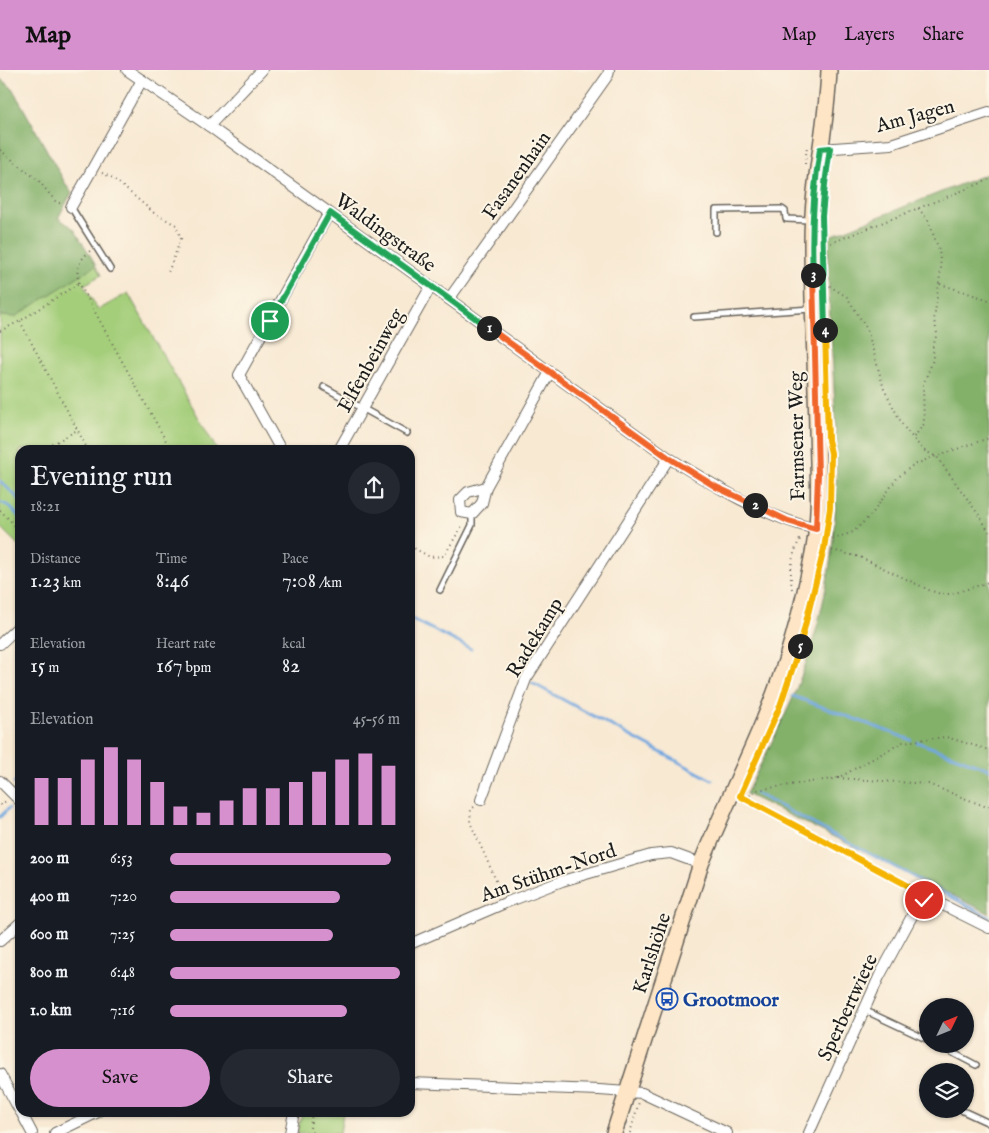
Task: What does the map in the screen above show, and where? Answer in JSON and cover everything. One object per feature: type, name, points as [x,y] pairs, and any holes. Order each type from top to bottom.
[{"type":"main road","name":"Farmsener Weg","points":[[737,792],[789,648],[810,567],[821,535],[812,220],[814,185],[829,70]]},
{"type":"main road","name":"Karlshöhe","points":[[614,1133],[635,1092],[701,864],[737,792]]},
{"type":"street","name":"Waldingstraße","points":[[127,70],[209,126],[669,458],[716,487],[821,535]]},
{"type":"street","points":[[209,126],[262,70]]},
{"type":"street","name":"Fasanenhain","points":[[449,299],[608,75],[609,70]]},
{"type":"street","points":[[71,207],[142,80]]},
{"type":"street","name":"Am Jagen","points":[[820,149],[891,144],[989,112]]},
{"type":"street","points":[[279,445],[240,376],[330,213]]},
{"type":"street","name":"Elfenbeinweg","points":[[342,445],[431,286]]},
{"type":"street","points":[[486,487],[468,492],[460,500],[461,512],[471,514],[482,503],[486,487],[550,372]]},
{"type":"street","name":"Radekamp","points":[[481,800],[526,679],[669,458]]},
{"type":"street","points":[[0,644],[15,630]]},
{"type":"street","points":[[0,781],[15,796]]},
{"type":"street","name":"Am Stühm-Nord","points":[[415,942],[562,881],[651,855],[671,853],[701,864]]},
{"type":"street","points":[[924,900],[935,900],[989,928]]},
{"type":"street","name":"Sperbertwiete","points":[[808,1133],[879,977],[918,905],[924,900]]},
{"type":"street","points":[[0,941],[15,928]]},
{"type":"street","points":[[0,1074],[15,1102]]},
{"type":"street","points":[[415,1083],[635,1092],[727,1133]]},
{"type":"street","points":[[23,1117],[32,1133]]},
{"type":"street","points":[[55,1133],[88,1117]]},
{"type":"street","points":[[290,1133],[293,1117]]},
{"type":"lane","points":[[71,207],[110,269]]},
{"type":"lane","points":[[716,232],[716,210],[782,209],[785,210],[786,219],[812,220]]},
{"type":"lane","points":[[694,317],[814,309]]},
{"type":"lane","points":[[324,387],[407,433]]},
{"type":"lane","points":[[440,590],[472,525],[471,514]]},
{"type":"lane","points":[[864,1010],[919,1036]]},
{"type":"lane","points":[[953,1053],[976,1065]]},
{"type":"lane","points":[[974,1116],[989,1123]]},
{"type":"path","points":[[0,150],[39,181],[56,202],[71,207]]},
{"type":"path","points":[[93,168],[113,178],[154,213],[176,225],[181,239],[167,275]]},
{"type":"path","points":[[822,240],[824,246],[989,180]]},
{"type":"path","points":[[913,438],[924,424],[923,386],[933,360],[933,346],[937,333],[934,320],[941,268],[939,250],[928,220],[918,208]]},
{"type":"path","points":[[95,247],[85,255],[79,264],[76,272],[79,283],[168,445]]},
{"type":"path","points":[[0,331],[20,321],[79,283]]},
{"type":"path","points":[[823,284],[828,285],[847,297],[867,329],[884,389],[903,426],[923,450],[937,457],[989,532]]},
{"type":"path","points":[[940,284],[989,300]]},
{"type":"path","points":[[20,321],[85,445]]},
{"type":"path","points":[[51,445],[77,430]]},
{"type":"path","points":[[821,535],[853,532],[872,514],[897,478],[912,466],[989,438]]},
{"type":"path","points":[[0,510],[15,525]]},
{"type":"path","points":[[415,549],[430,558],[444,556],[471,514]]},
{"type":"path","points":[[790,579],[792,558],[798,542]]},
{"type":"path","points":[[824,548],[860,556],[941,594],[952,594],[989,582]]},
{"type":"path","points":[[838,778],[903,742],[946,737],[989,750]]},
{"type":"path","points":[[746,799],[756,790],[838,778],[928,784],[987,807],[989,806]]},
{"type":"path","points":[[737,792],[746,799],[920,892],[924,900]]},
{"type":"path","points":[[481,800],[471,810],[470,822],[505,903]]},
{"type":"path","points":[[0,805],[3,802]]},
{"type":"path","points":[[630,1133],[635,1092]]},
{"type":"path","points":[[311,1117],[310,1128],[312,1133]]},
{"type":"green space","points":[[0,79],[12,88],[69,190],[72,192],[58,218],[74,229],[101,275],[84,285],[98,310],[128,293],[214,445],[15,445],[15,542],[0,527]]},
{"type":"green space","points":[[0,79],[12,88],[69,190],[72,192],[58,218],[74,229],[96,265],[15,317],[0,316]]},
{"type":"green space","points":[[989,173],[989,913],[746,794],[797,688],[817,628],[827,582],[836,496],[835,410],[828,237]]},
{"type":"green space","points":[[301,1117],[342,1117],[340,1133],[297,1133]]},
{"type":"waterway","points":[[0,481],[15,495]]},
{"type":"waterway","points":[[0,502],[9,506],[15,513]]},
{"type":"waterway","points":[[415,621],[471,649]]},
{"type":"waterway","points":[[532,683],[712,780]]},
{"type":"waterway","points":[[793,696],[911,740]]},
{"type":"waterway","points":[[917,742],[989,769]]},
{"type":"waterway","points":[[755,793],[989,917]]},
{"type":"waterway","points":[[0,817],[9,808]]},
{"type":"place","name":"Grootmoor","points":[[667,999]]},
{"type":"route","points":[[270,321],[330,213],[669,458],[716,487],[788,521],[816,529],[818,474],[812,244],[813,202],[820,149],[830,148],[822,216],[828,440],[831,453],[830,508],[824,549],[795,665],[761,752],[740,796],[920,892],[924,900]]}]
